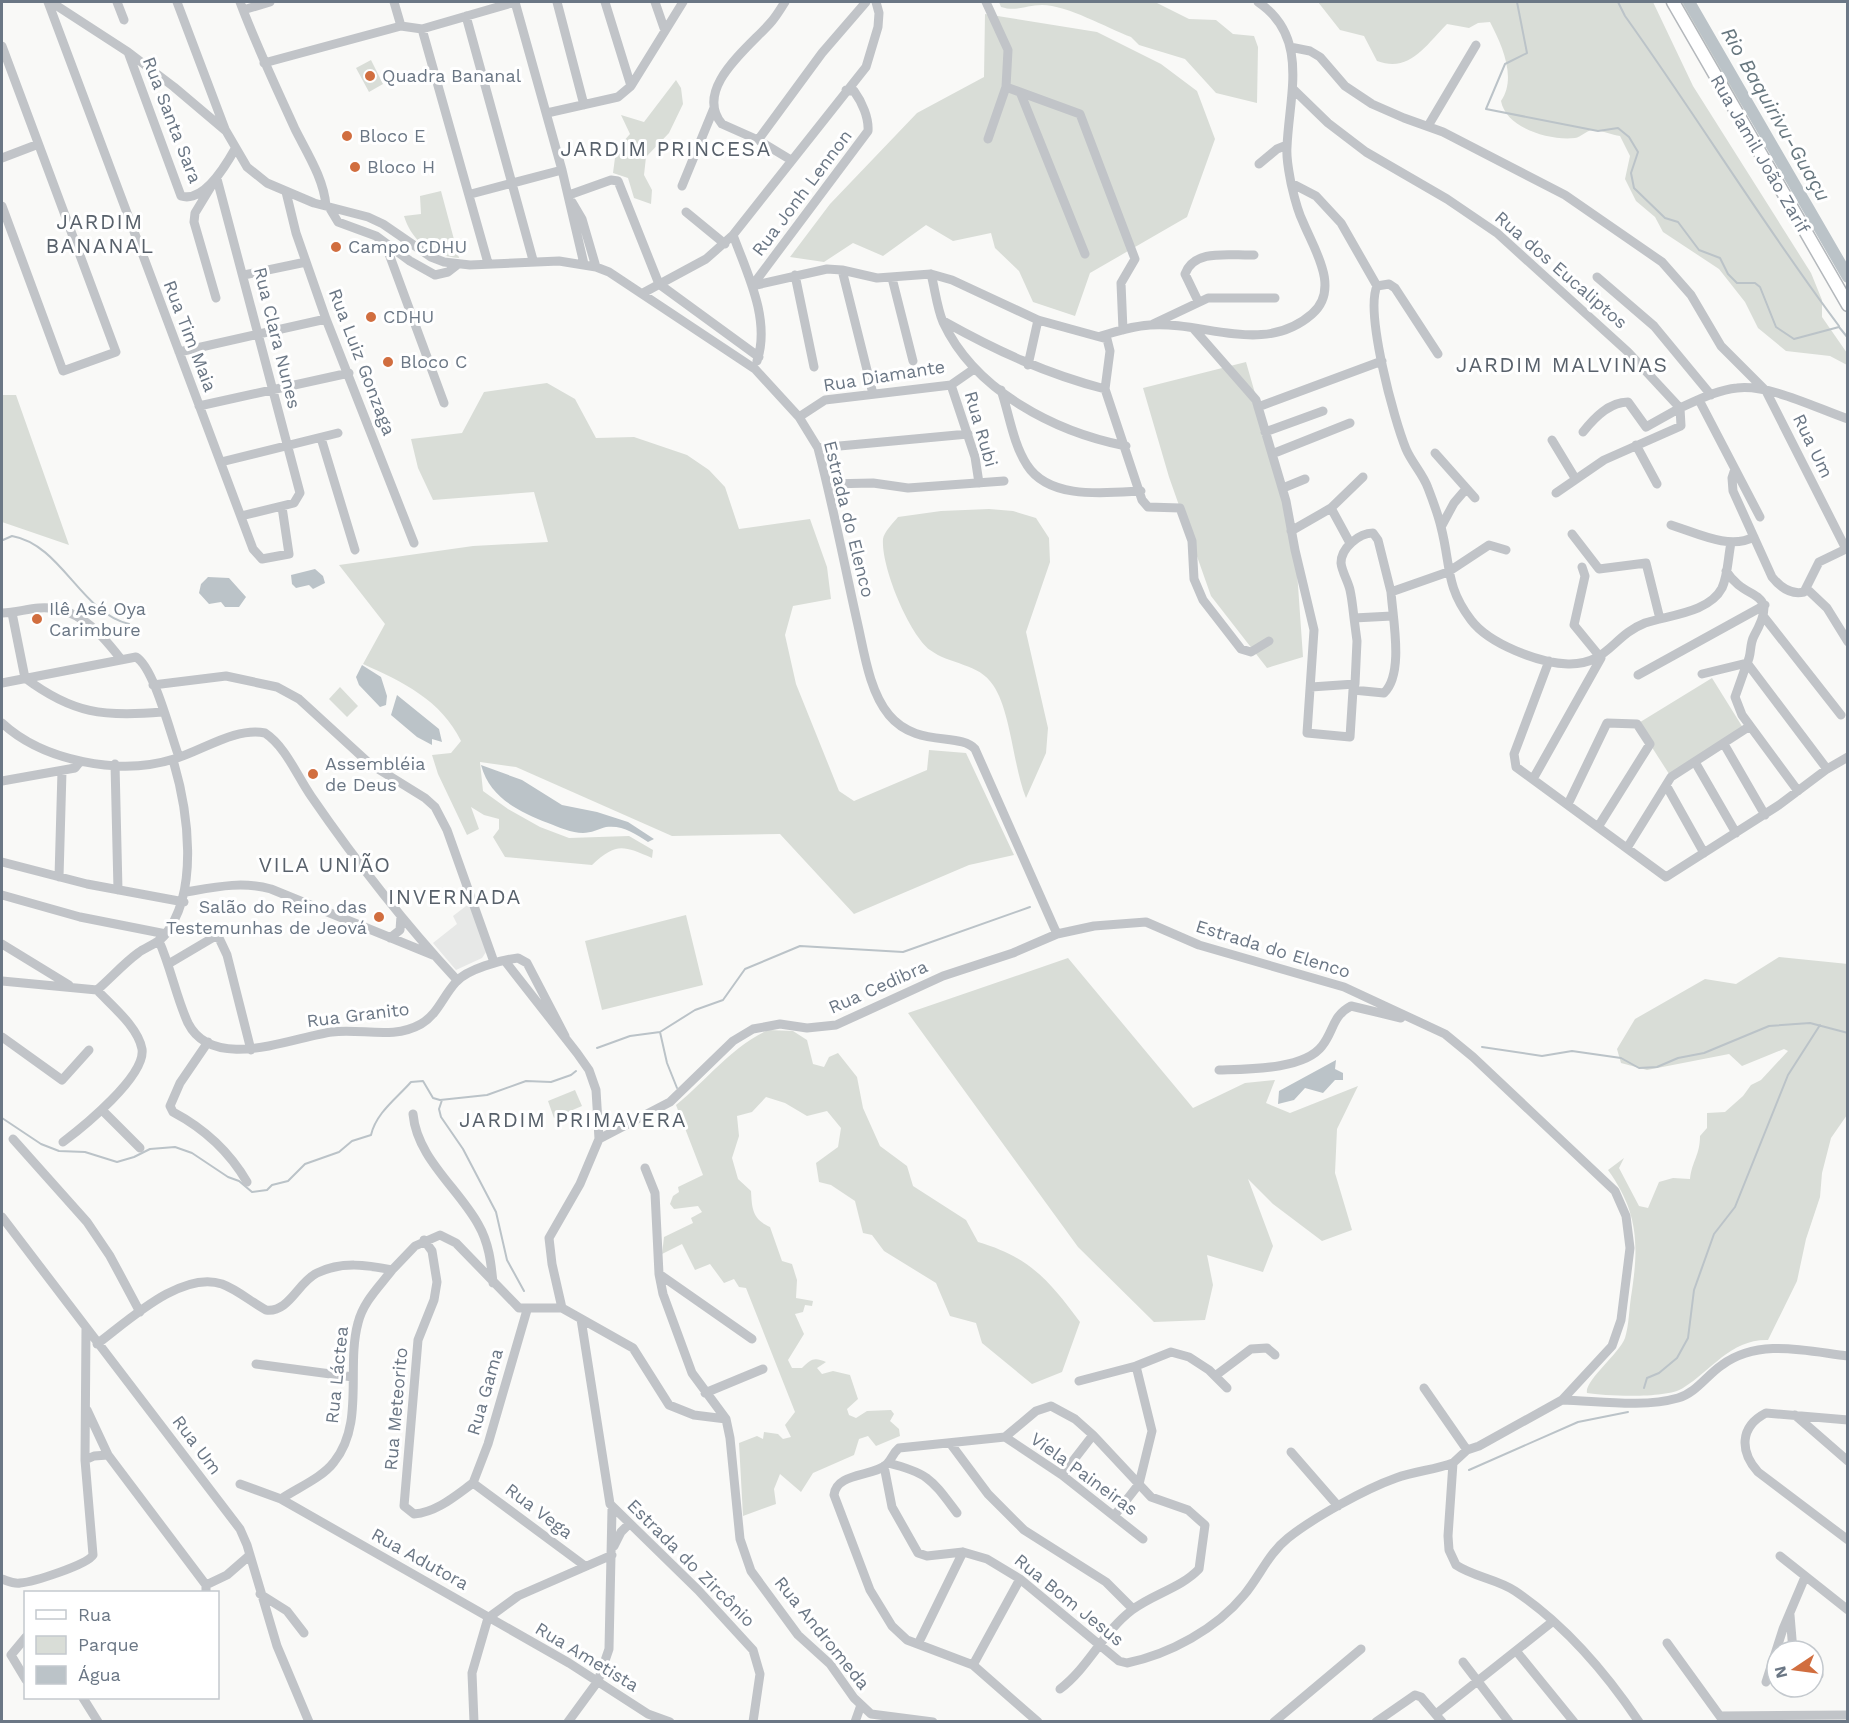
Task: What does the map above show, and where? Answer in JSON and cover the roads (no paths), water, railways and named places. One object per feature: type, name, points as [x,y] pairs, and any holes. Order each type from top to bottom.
[{"type":"main road","name":"Rua Jamil João Zarif","points":[[1673,2],[1848,305]]},
{"type":"street","name":"Estrada do Elenco","points":[[50,2],[128,52],[226,131],[255,176],[286,192],[328,207],[368,217],[383,224],[431,257],[457,265],[533,260],[596,267],[644,293],[754,369],[799,417],[818,448],[867,661],[882,705],[901,727],[917,735],[967,743],[975,749],[1057,934],[1135,922],[1155,924],[1199,945],[1344,987],[1430,1026],[1445,1034],[1473,1057],[1616,1191],[1622,1204],[1630,1248],[1618,1334],[1612,1346],[1562,1400],[1479,1446],[1467,1450],[1453,1463]]},
{"type":"street","name":"Rua Tim Maia","points":[[50,2],[199,406],[257,556],[262,559],[282,557],[290,551],[282,507]]},
{"type":"street","points":[[117,2],[124,20]]},
{"type":"street","points":[[177,2],[226,131]]},
{"type":"street","points":[[270,2],[241,6],[264,63],[316,172],[328,207],[338,222],[376,236],[411,261],[435,274],[448,272],[457,265]]},
{"type":"street","points":[[394,2],[401,26]]},
{"type":"street","points":[[264,63],[401,26],[422,29],[515,2],[569,196],[584,264]]},
{"type":"street","points":[[557,2],[584,105]]},
{"type":"street","points":[[605,2],[631,86]]},
{"type":"street","points":[[655,2],[664,28]]},
{"type":"street","points":[[547,114],[618,97],[631,86],[664,28],[683,2]]},
{"type":"street","points":[[682,186],[714,108],[720,81],[732,63],[772,21],[785,2]]},
{"type":"street","points":[[758,140],[822,52],[866,2]]},
{"type":"street","points":[[644,293],[687,270],[725,244],[733,235],[866,67],[878,27],[879,12],[876,2]]},
{"type":"street","points":[[986,2],[1008,50],[1006,87],[988,139]]},
{"type":"street","points":[[752,286],[818,270],[842,270],[868,278],[931,274],[952,280],[1038,320],[1058,327],[1101,336],[1151,325],[1193,328],[1244,336],[1264,336],[1300,322],[1313,313],[1325,292],[1322,268],[1302,220],[1291,183],[1287,145],[1294,90],[1290,47],[1281,23],[1258,2]]},
{"type":"street","points":[[466,16],[533,260]]},
{"type":"street","points":[[422,29],[471,195],[488,263]]},
{"type":"street","points":[[1428,126],[1476,45]]},
{"type":"street","points":[[2,46],[36,145],[116,352],[63,371],[2,206]]},
{"type":"street","points":[[1290,47],[1310,51],[1320,57],[1345,86],[1372,104],[1428,126],[1565,195],[1641,246],[1675,275],[1722,346],[1766,391]]},
{"type":"street","name":"Rua Santa Sara","points":[[128,52],[177,192],[181,196],[189,197],[215,181]]},
{"type":"street","points":[[1006,87],[1080,114],[1135,259],[1121,283],[1123,330]]},
{"type":"street","name":"Rua Jonh Lennon","points":[[752,286],[868,131],[866,116],[857,96],[854,91],[846,90]]},
{"type":"street","name":"Rua dos Eucaliptos","points":[[1294,90],[1328,123],[1366,152],[1448,199],[1497,233],[1628,352],[1680,408]]},
{"type":"street","points":[[1020,92],[1085,254]]},
{"type":"street","points":[[714,108],[722,124],[758,140],[791,160]]},
{"type":"street","points":[[2,158],[36,145]]},
{"type":"street","points":[[1260,164],[1277,149],[1287,145]]},
{"type":"street","points":[[216,298],[194,222],[195,213],[236,149]]},
{"type":"street","points":[[471,195],[512,181],[562,170]]},
{"type":"street","points":[[569,196],[610,180],[618,182],[659,284],[759,357]]},
{"type":"street","name":"Rua Clara Nunes","points":[[215,181],[244,275],[300,493],[294,503],[282,507]]},
{"type":"street","points":[[1291,183],[1316,196],[1341,223],[1377,286]]},
{"type":"street","name":"Rua Luiz Gonzaga","points":[[286,192],[306,262],[326,318],[414,543]]},
{"type":"street","points":[[569,196],[582,219],[596,267]]},
{"type":"street","points":[[686,212],[725,244]]},
{"type":"street","points":[[733,235],[752,286],[762,334],[759,357],[754,369]]},
{"type":"street","points":[[385,243],[444,403]]},
{"type":"street","points":[[1198,301],[1185,274],[1189,263],[1198,257],[1254,255]]},
{"type":"street","points":[[395,273],[411,261]]},
{"type":"street","points":[[244,275],[306,262]]},
{"type":"street","points":[[842,270],[873,394]]},
{"type":"street","points":[[931,274],[943,321],[974,369],[1046,421],[1078,434],[1126,446]]},
{"type":"street","points":[[795,275],[814,367]]},
{"type":"street","points":[[1597,277],[1654,326],[1711,395]]},
{"type":"street","points":[[892,278],[912,361]]},
{"type":"street","points":[[1377,286],[1389,284],[1395,288],[1438,354]]},
{"type":"street","points":[[1377,286],[1373,294],[1382,361],[1393,413],[1406,449],[1428,487],[1441,527],[1450,584],[1461,605],[1484,634],[1495,642],[1549,661],[1567,664],[1601,658]]},
{"type":"street","points":[[1151,325],[1208,298],[1275,298]]},
{"type":"street","points":[[179,352],[326,318]]},
{"type":"street","points":[[1028,365],[1038,320]]},
{"type":"street","points":[[943,321],[1028,365],[1066,379],[1106,388]]},
{"type":"street","points":[[1193,328],[1256,400],[1282,488],[1314,630],[1306,733],[1350,737],[1354,687],[1357,641],[1350,589],[1341,565],[1350,543],[1366,533],[1373,533],[1378,540],[1391,592],[1396,672],[1393,685],[1384,693],[1354,687],[1311,687]]},
{"type":"street","points":[[1101,336],[1109,343],[1110,351],[1106,388],[1141,495],[1148,507],[1180,508],[1192,541],[1194,579],[1203,600],[1241,649],[1251,652],[1269,641]]},
{"type":"street","points":[[1258,407],[1382,361]]},
{"type":"street","name":"Rua Diamante","points":[[799,417],[825,400],[951,384],[974,369]]},
{"type":"street","points":[[199,406],[349,373]]},
{"type":"street","name":"Rua Rubi","points":[[951,384],[968,434],[979,483]]},
{"type":"street","points":[[1583,432],[1594,418],[1622,402],[1628,402],[1646,427],[1680,408],[1711,395],[1737,388],[1766,391],[1848,419]]},
{"type":"street","points":[[1001,390],[1022,455],[1035,474],[1049,484],[1071,491],[1141,495]]},
{"type":"street","name":"Rua Um","points":[[1766,391],[1847,548]]},
{"type":"street","points":[[1699,400],[1760,517]]},
{"type":"street","points":[[1557,493],[1575,478],[1604,460],[1681,426],[1680,408]]},
{"type":"street","points":[[1265,432],[1323,411]]},
{"type":"street","points":[[1272,454],[1350,423]]},
{"type":"street","points":[[221,462],[338,433]]},
{"type":"street","points":[[818,448],[968,434]]},
{"type":"street","points":[[321,438],[355,550]]},
{"type":"street","points":[[1552,440],[1575,478]]},
{"type":"street","points":[[1635,446],[1657,484]]},
{"type":"street","points":[[1435,453],[1475,498]]},
{"type":"street","points":[[1735,469],[1732,478],[1733,491],[1772,576],[1780,587],[1796,593],[1807,589],[1818,562],[1847,548]]},
{"type":"street","points":[[1291,531],[1331,508],[1363,477]]},
{"type":"street","points":[[1282,488],[1305,479]]},
{"type":"street","points":[[827,484],[873,483],[908,488],[1004,481]]},
{"type":"street","points":[[1441,527],[1454,503],[1466,489]]},
{"type":"street","points":[[241,516],[282,507]]},
{"type":"street","points":[[1331,508],[1350,543]]},
{"type":"street","points":[[1671,525],[1731,543],[1743,543],[1754,537]]},
{"type":"street","points":[[1572,534],[1599,569],[1646,563],[1660,619]]},
{"type":"street","points":[[1533,779],[1601,658],[1620,638],[1634,629],[1709,601],[1722,589],[1731,543]]},
{"type":"street","points":[[1391,592],[1448,572],[1489,545],[1506,550]]},
{"type":"street","points":[[1582,567],[1585,576],[1574,625],[1601,658]]},
{"type":"street","points":[[1726,571],[1733,582],[1758,597],[1765,605],[1764,617],[1752,638],[1750,657],[1736,697],[1742,715],[1798,791]]},
{"type":"street","points":[[1807,589],[1827,608],[1848,642]]},
{"type":"street","points":[[1638,675],[1765,605]]},
{"type":"street","points":[[120,658],[89,622],[56,608],[7,613],[25,678],[49,696],[81,710],[111,716],[162,712]]},
{"type":"street","points":[[1354,618],[1392,616]]},
{"type":"street","points":[[1764,617],[1840,715]]},
{"type":"street","points":[[2,683],[120,658],[140,659],[153,685],[162,712],[176,758],[184,811],[185,897],[163,938],[128,961],[97,990]]},
{"type":"street","points":[[1549,661],[1514,754],[1516,767],[1666,877],[1765,815],[1827,769],[1848,757]]},
{"type":"street","points":[[1702,674],[1747,663]]},
{"type":"street","points":[[1747,663],[1827,769]]},
{"type":"street","points":[[153,685],[226,676],[277,687],[300,699],[364,759],[425,798],[435,807],[447,830],[494,962],[518,958],[527,963],[565,1036]]},
{"type":"street","points":[[2,723],[33,745],[79,763],[139,765],[176,758],[239,735],[261,732],[270,736],[310,796],[401,916],[457,980]]},
{"type":"street","points":[[1568,804],[1608,723],[1637,724],[1650,744],[1598,827]]},
{"type":"street","points":[[1627,848],[1671,777],[1750,726]]},
{"type":"street","points":[[1724,744],[1765,815]]},
{"type":"street","points":[[1695,762],[1736,833]]},
{"type":"street","points":[[2,781],[75,768],[79,763]]},
{"type":"street","points":[[115,764],[118,890]]},
{"type":"street","points":[[59,877],[62,771]]},
{"type":"street","points":[[1666,785],[1704,853]]},
{"type":"street","points":[[2,862],[118,890],[185,897],[251,884],[271,889],[434,956]]},
{"type":"street","points":[[2,895],[163,938]]},
{"type":"street","points":[[390,938],[399,930],[401,916]]},
{"type":"street","name":"Rua Cedibra","points":[[599,1139],[670,1102],[733,1041],[753,1029],[780,1024],[807,1028],[836,1025],[944,976],[1012,953],[1057,934]]},
{"type":"street","points":[[170,963],[214,937],[219,938],[227,955],[251,1050]]},
{"type":"street","points":[[163,938],[189,1023],[195,1033],[208,1042],[172,1098],[170,1106],[173,1112],[209,1135],[225,1151],[247,1182]]},
{"type":"street","points":[[2,944],[74,988]]},
{"type":"street","points":[[505,961],[589,1070],[596,1090],[599,1139],[580,1184],[549,1238],[562,1308]]},
{"type":"street","name":"Rua Granito","points":[[208,1042],[232,1049],[251,1050],[336,1031],[372,1033],[405,1030],[431,1017],[457,980],[494,962]]},
{"type":"street","points":[[2,981],[97,990],[137,1035],[142,1057],[138,1066],[102,1110],[63,1142]]},
{"type":"street","name":"Estrada do Elenco","points":[[1219,1070],[1274,1066],[1310,1055],[1321,1048],[1340,1011],[1351,1006],[1430,1026]]},
{"type":"street","points":[[2,1037],[62,1080],[89,1050]]},
{"type":"street","points":[[102,1110],[140,1148]]},
{"type":"street","points":[[413,1114],[416,1132],[439,1171],[479,1226],[491,1260],[493,1283]]},
{"type":"street","points":[[13,1139],[87,1222],[110,1256],[140,1312]]},
{"type":"street","name":"Rua Andromeda","points":[[645,1168],[655,1193],[659,1274],[663,1294],[684,1355],[705,1393],[726,1419],[740,1539],[751,1571],[798,1635],[830,1664],[861,1705],[871,1714],[933,1722]]},
{"type":"street","points":[[2,1217],[5,1227],[86,1328],[85,1460],[94,1548],[91,1559],[29,1582],[14,1584],[2,1580]]},
{"type":"street","points":[[424,1240],[433,1236],[446,1236],[456,1243],[512,1303],[527,1310],[562,1308],[633,1348],[661,1396],[669,1405],[694,1415],[726,1419]]},
{"type":"street","name":"Rua Láctea","points":[[281,1499],[328,1468],[339,1454],[350,1424],[357,1325],[363,1306],[392,1270],[424,1240]]},
{"type":"street","name":"Rua Meteorito","points":[[424,1240],[432,1251],[437,1282],[434,1300],[418,1340],[404,1506],[414,1514],[426,1512],[442,1505],[473,1483]]},
{"type":"street","points":[[97,1344],[176,1289],[210,1282],[222,1284],[266,1310],[273,1311],[285,1305],[308,1278],[334,1267],[361,1265],[392,1270]]},
{"type":"street","points":[[659,1274],[752,1339]]},
{"type":"street","name":"Rua Gama","points":[[473,1483],[488,1444],[527,1310]]},
{"type":"street","name":"Estrada do Zircônio","points":[[581,1319],[612,1509],[698,1590],[753,1650],[760,1674],[753,1722]]},
{"type":"street","name":"Rua Um","points":[[86,1328],[240,1529],[278,1646],[309,1722]]},
{"type":"street","points":[[1215,1376],[1251,1348],[1267,1348],[1275,1355]]},
{"type":"street","points":[[1562,1400],[1676,1399],[1694,1389],[1729,1361],[1766,1348],[1848,1356]]},
{"type":"street","points":[[1079,1381],[1136,1366],[1162,1354],[1180,1352],[1215,1376],[1227,1388]]},
{"type":"street","points":[[256,1364],[353,1377]]},
{"type":"street","points":[[1114,1516],[1139,1484],[1152,1431],[1136,1366]]},
{"type":"street","points":[[705,1393],[763,1369]]},
{"type":"street","points":[[1424,1388],[1467,1450]]},
{"type":"street","points":[[86,1406],[108,1455],[206,1589],[250,1555]]},
{"type":"street","points":[[886,1464],[894,1452],[904,1447],[1005,1437],[1036,1411],[1046,1406],[1075,1419],[1094,1435],[1139,1484],[1159,1501],[1188,1510],[1203,1522],[1205,1530],[1199,1569],[1133,1609],[1060,1689]]},
{"type":"street","points":[[1848,1420],[1774,1412],[1758,1417],[1746,1432],[1744,1441],[1749,1462],[1758,1472],[1848,1540]]},
{"type":"street","points":[[1795,1415],[1848,1461]]},
{"type":"street","points":[[1821,1438],[1821,1428],[1827,1418]]},
{"type":"street","points":[[1062,1475],[1094,1435]]},
{"type":"street","name":"Viela Paineiras","points":[[1005,1437],[1062,1475],[1143,1539]]},
{"type":"street","points":[[950,1443],[988,1494],[1024,1530],[1106,1582],[1133,1609]]},
{"type":"street","points":[[1291,1452],[1338,1506],[1396,1478],[1430,1472],[1453,1463],[1448,1536],[1452,1558],[1463,1569],[1515,1591],[1552,1622],[1603,1673],[1639,1722]]},
{"type":"street","points":[[85,1460],[94,1456],[108,1455]]},
{"type":"street","points":[[957,1512],[924,1474],[916,1470],[886,1464],[842,1482],[836,1487],[834,1495],[876,1602],[900,1635],[973,1665],[1038,1722]]},
{"type":"street","name":"Rua Bom Jesus","points":[[886,1464],[892,1507],[918,1553],[927,1556],[963,1552],[987,1559],[1020,1579],[1119,1661],[1135,1662],[1195,1636],[1220,1618],[1244,1595],[1268,1558],[1288,1538],[1338,1506]]},
{"type":"street","name":"Rua Vega","points":[[473,1483],[585,1566]]},
{"type":"street","name":"Rua Adutora","points":[[240,1484],[281,1499],[488,1618]]},
{"type":"street","points":[[568,1722],[598,1681],[609,1649],[612,1509]]},
{"type":"street","points":[[474,1722],[472,1673],[488,1618],[518,1596],[612,1553],[621,1532],[629,1524]]},
{"type":"street","points":[[918,1644],[963,1552]]},
{"type":"street","points":[[1780,1556],[1848,1610]]},
{"type":"street","points":[[1781,1639],[1805,1577]]},
{"type":"street","points":[[973,1665],[1020,1579]]},
{"type":"street","points":[[260,1594],[287,1611],[304,1634]]},
{"type":"street","points":[[1790,1613],[1792,1639]]},
{"type":"street","name":"Rua Ametista","points":[[488,1618],[598,1681],[645,1718],[670,1722]]},
{"type":"street","points":[[1376,1722],[1412,1696],[1420,1697],[1439,1718],[1477,1682],[1552,1622]]},
{"type":"street","points":[[24,1639],[11,1655],[24,1677]]},
{"type":"street","points":[[1667,1643],[1722,1719],[1848,1715]]},
{"type":"street","points":[[1274,1722],[1361,1649]]},
{"type":"street","points":[[1517,1652],[1574,1722]]},
{"type":"street","points":[[1462,1662],[1509,1722]]},
{"type":"street","points":[[84,1699],[98,1722]]},
{"type":"street","points":[[855,1722],[861,1705]]},
{"type":"water","points":[[315,569],[323,576],[325,583],[313,589],[309,585],[296,588],[292,584],[291,575]]},
{"type":"water","points":[[208,577],[229,578],[246,597],[239,607],[225,607],[221,602],[209,604],[199,593],[201,584]]},
{"type":"water","points":[[362,665],[381,677],[387,696],[386,705],[380,707],[359,685],[356,677]]},
{"type":"water","points":[[397,695],[439,729],[442,742],[432,739],[432,745],[417,737],[391,715]]},
{"type":"water","points":[[481,765],[522,780],[562,805],[597,812],[628,822],[654,839],[648,842],[618,827],[606,827],[586,833],[574,832],[537,818],[516,808],[498,795],[485,776]]},
{"type":"water","points":[[1336,1060],[1335,1069],[1343,1073],[1343,1080],[1335,1080],[1323,1093],[1305,1088],[1294,1100],[1278,1104],[1279,1091]]},
{"type":"waterway","points":[[1517,2],[1527,53],[1505,64],[1486,109],[1598,131],[1618,128],[1629,137],[1638,152],[1631,173],[1634,188],[1665,218],[1678,222],[1699,250],[1720,258],[1728,274],[1737,283],[1755,283],[1760,287],[1776,327],[1794,339],[1839,327],[1848,338]]},
{"type":"waterway","points":[[1618,2],[1625,16],[1758,211],[1839,326]]},
{"type":"waterway","name":"Rio Baquirivu-Guaçu","points":[[1689,2],[1848,277]]},
{"type":"waterway","points":[[3,540],[12,536],[29,542],[58,565],[97,606],[112,617],[129,624]]},
{"type":"waterway","points":[[597,1048],[630,1036],[660,1032],[695,1010],[723,1000],[745,969],[800,946],[903,952],[1030,907]]},
{"type":"waterway","points":[[1482,1047],[1542,1056],[1572,1051],[1621,1058],[1639,1068],[1657,1067],[1678,1058],[1704,1053],[1769,1026],[1810,1023],[1848,1033]]},
{"type":"waterway","points":[[1644,1388],[1647,1378],[1659,1373],[1677,1358],[1688,1338],[1694,1290],[1714,1234],[1735,1207],[1788,1075],[1820,1025]]},
{"type":"waterway","points":[[660,1032],[667,1063],[677,1088]]},
{"type":"waterway","points":[[2,1118],[41,1144],[59,1151],[85,1152],[117,1162],[150,1149],[175,1147],[192,1153],[228,1177],[239,1181],[252,1192],[267,1190],[272,1185],[288,1181],[305,1164],[339,1152],[352,1141],[371,1135],[382,1113],[411,1082],[423,1081],[433,1098],[440,1100],[487,1095],[526,1081],[551,1082],[576,1071]]},
{"type":"waterway","points":[[442,1100],[439,1109],[441,1117],[463,1149],[496,1212],[507,1260],[524,1291]]},
{"type":"waterway","points":[[1469,1470],[1578,1422],[1628,1412]]},
{"type":"place","name":"Quadra Bananal","points":[[370,76]]},
{"type":"place","name":"Bloco E","points":[[347,136]]},
{"type":"place","name":"Bloco H","points":[[355,167]]},
{"type":"place","name":"Campo CDHU","points":[[336,247]]},
{"type":"place","name":"CDHU","points":[[371,317]]},
{"type":"place","name":"Bloco C","points":[[388,362]]},
{"type":"place","name":"Ilê Asé Oya Carimbure","points":[[37,619]]},
{"type":"place","name":"Assembléia de Deus","points":[[313,774]]},
{"type":"place","name":"Salão do Reino das Testemunhas de Jeová","points":[[379,917]]},
{"type":"district","name":"JARDIM PRINCESA","points":[[666,149]]},
{"type":"district","name":"JARDIM BANANAL","points":[[100,234]]},
{"type":"district","name":"JARDIM MALVINAS","points":[[1562,365]]},
{"type":"district","name":"VILA UNIÃO","points":[[325,865]]},
{"type":"district","name":"INVERNADA","points":[[455,897]]},
{"type":"district","name":"JARDIM PRIMAVERA","points":[[573,1120]]}]
